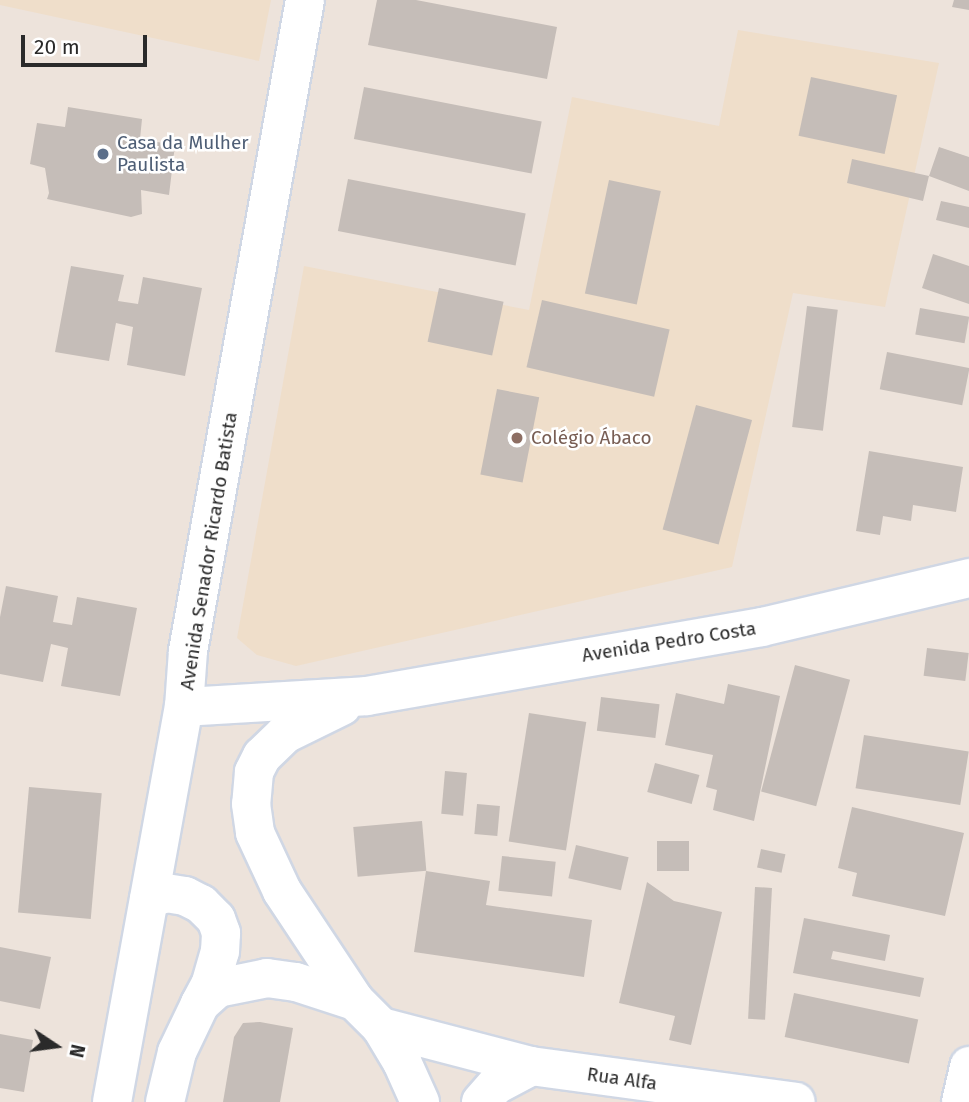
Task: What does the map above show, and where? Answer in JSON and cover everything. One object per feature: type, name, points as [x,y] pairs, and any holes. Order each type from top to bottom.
[{"type":"street","name":"Avenida Senador Ricardo Batista","points":[[112,1102],[184,707],[188,651],[305,0]]},
{"type":"street","name":"Avenida Pedro Costa","points":[[367,696],[762,627],[969,579]]},
{"type":"street","points":[[184,707],[367,696]]},
{"type":"street","points":[[367,696],[310,719],[285,734],[262,756],[254,772],[251,794],[256,833],[264,856],[282,891],[402,1062],[420,1102]]},
{"type":"street","points":[[149,899],[166,893],[185,896],[201,904],[216,919],[221,933],[220,951],[210,985],[177,1052],[165,1102]]},
{"type":"street","points":[[200,1004],[218,988],[251,979],[267,978],[296,982],[368,1014]]},
{"type":"street","name":"Rua Alfa","points":[[368,1014],[531,1066],[796,1102]]},
{"type":"street","points":[[481,1102],[496,1085],[531,1066]]},
{"type":"street","points":[[961,1102],[969,1066]]},
{"type":"shaded area","points":[[0,0],[271,0],[259,61],[0,5]]},
{"type":"shaded area","name":"Colégio Ábaco","points":[[738,30],[939,63],[885,307],[793,293],[732,567],[296,666],[257,655],[237,638],[304,266],[529,310],[572,97],[719,126]]},
{"type":"building","points":[[377,0],[416,0],[557,27],[547,79],[368,45]]},
{"type":"building","points":[[954,0],[969,0],[969,10],[952,7]]},
{"type":"building","points":[[811,77],[897,95],[885,154],[799,136]]},
{"type":"building","points":[[364,87],[542,122],[532,174],[354,139]]},
{"type":"building","name":"Casa da Mulher Paulista","points":[[68,107],[142,119],[140,139],[175,145],[169,195],[141,190],[142,214],[131,217],[47,199],[49,193],[45,168],[30,164],[37,123],[65,127]]},
{"type":"building","points":[[939,147],[969,157],[969,191],[929,176]]},
{"type":"building","points":[[852,159],[929,176],[923,201],[847,183]]},
{"type":"building","points":[[348,179],[526,214],[516,266],[338,231]]},
{"type":"building","points":[[609,180],[661,191],[637,304],[585,293]]},
{"type":"building","points":[[941,201],[969,207],[969,228],[936,220]]},
{"type":"building","points":[[933,254],[969,266],[969,304],[922,288]]},
{"type":"building","points":[[71,266],[124,275],[118,301],[138,304],[143,277],[202,288],[185,376],[127,365],[133,327],[116,323],[109,361],[55,352]]},
{"type":"building","points":[[439,288],[504,302],[492,356],[428,342]]},
{"type":"building","points":[[542,300],[670,329],[654,397],[526,367]]},
{"type":"building","points":[[807,306],[838,310],[823,431],[792,427]]},
{"type":"building","points":[[920,308],[969,317],[965,343],[915,335]]},
{"type":"building","points":[[887,352],[969,368],[962,405],[880,389]]},
{"type":"building","points":[[497,389],[539,397],[523,483],[480,474]]},
{"type":"building","points":[[696,405],[752,420],[719,545],[663,530]]},
{"type":"building","points":[[869,451],[963,467],[956,512],[913,505],[911,521],[883,516],[880,535],[856,531]]},
{"type":"building","points":[[6,586],[58,596],[53,622],[72,625],[77,597],[137,608],[120,696],[61,686],[68,648],[51,644],[43,682],[0,674],[0,617]]},
{"type":"building","points":[[927,648],[969,653],[965,681],[924,676]]},
{"type":"building","points":[[795,665],[850,680],[816,806],[761,792]]},
{"type":"building","points":[[728,684],[780,696],[754,821],[713,810],[717,790],[706,787],[713,755],[665,745],[676,693],[724,704]]},
{"type":"building","points":[[601,697],[660,704],[655,738],[597,731]]},
{"type":"building","points":[[529,713],[586,722],[566,850],[509,841]]},
{"type":"building","points":[[864,735],[969,752],[960,805],[856,788]]},
{"type":"building","points":[[655,763],[699,775],[692,804],[647,792]]},
{"type":"building","points":[[445,771],[467,773],[463,816],[441,814]]},
{"type":"building","points":[[29,787],[102,793],[91,919],[18,913]]},
{"type":"building","points":[[477,804],[500,806],[497,836],[474,834]]},
{"type":"building","points":[[852,807],[964,833],[945,916],[852,896],[857,873],[838,868]]},
{"type":"building","points":[[422,821],[426,871],[358,877],[353,827]]},
{"type":"building","points":[[657,841],[689,841],[689,871],[657,871]]},
{"type":"building","points":[[576,845],[629,857],[621,890],[568,878]]},
{"type":"building","points":[[761,849],[785,854],[782,873],[757,868]]},
{"type":"building","points":[[502,856],[556,862],[552,896],[498,891]]},
{"type":"building","points":[[426,871],[490,881],[486,905],[592,920],[584,977],[414,952]]},
{"type":"building","points":[[647,882],[674,901],[722,912],[691,1045],[669,1040],[675,1016],[619,1003]]},
{"type":"building","points":[[755,887],[772,888],[765,1020],[748,1019]]},
{"type":"building","points":[[804,918],[890,935],[885,961],[833,951],[831,959],[924,978],[920,997],[793,973]]},
{"type":"building","points":[[0,947],[51,957],[40,1009],[0,1001]]},
{"type":"building","points":[[794,993],[918,1019],[909,1063],[785,1037]]},
{"type":"building","points":[[260,1022],[293,1028],[280,1102],[223,1102],[234,1037],[243,1023]]},
{"type":"building","points":[[0,1034],[33,1040],[24,1092],[0,1088]]},
{"type":"place","name":"Casa da Mulher Paulista","points":[[103,154]]},
{"type":"place","name":"Colégio Ábaco","points":[[517,438]]}]
